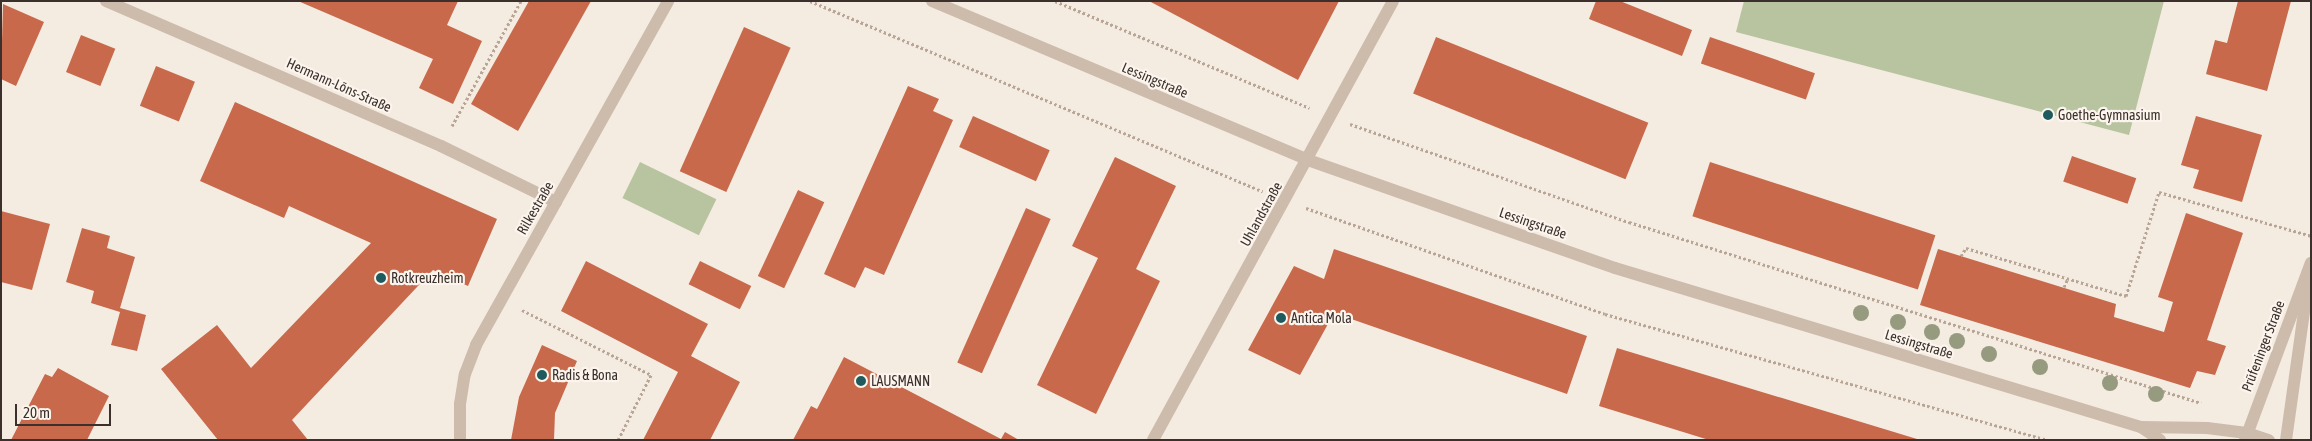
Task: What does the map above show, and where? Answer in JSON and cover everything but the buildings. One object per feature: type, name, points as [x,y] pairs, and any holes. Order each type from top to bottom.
[{"type":"street","name":"Hermann-Löns-Straße","points":[[106,1],[441,146],[556,202]]},
{"type":"street","name":"Rilkestraße","points":[[460,440],[460,404],[465,374],[476,345],[668,1]]},
{"type":"street","name":"Lessingstraße","points":[[932,1],[1308,160],[1614,268],[2141,427],[2207,428],[2269,440]]},
{"type":"street","name":"Uhlandstraße","points":[[1153,440],[1286,201],[1393,1]]},
{"type":"street","name":"Prüfeninger Straße","points":[[2246,436],[2311,264]]},
{"type":"street","name":"Prüfeninger Straße","points":[[2286,440],[2311,264]]},
{"type":"street","name":"Lessingstraße","points":[[2141,427],[2160,440]]},
{"type":"path","points":[[441,146],[521,1]]},
{"type":"path","points":[[810,1],[1286,201],[1605,314],[2048,440]]},
{"type":"path","points":[[1055,1],[1331,117],[1629,222],[2213,407],[2207,428]]},
{"type":"path","points":[[1961,256],[1966,248],[2126,296],[2159,192],[2311,236]]},
{"type":"path","points":[[2064,287],[2068,278]]},
{"type":"path","points":[[500,300],[651,375],[618,440]]},
{"type":"green space","name":"Goethe-Gymnasium","points":[[1744,1],[2164,1],[2129,135],[1736,32]]},
{"type":"green space","points":[[640,162],[716,199],[699,235],[622,198]]},
{"type":"place","name":"Goethe-Gymnasium","points":[[2048,115]]},
{"type":"place","name":"Rotkreuzheim","points":[[381,278]]},
{"type":"place","name":"Antica Mola","points":[[1281,318]]},
{"type":"place","name":"Radis & Bona","points":[[542,375]]},
{"type":"place","name":"LAUSMANN","points":[[861,381]]}]
